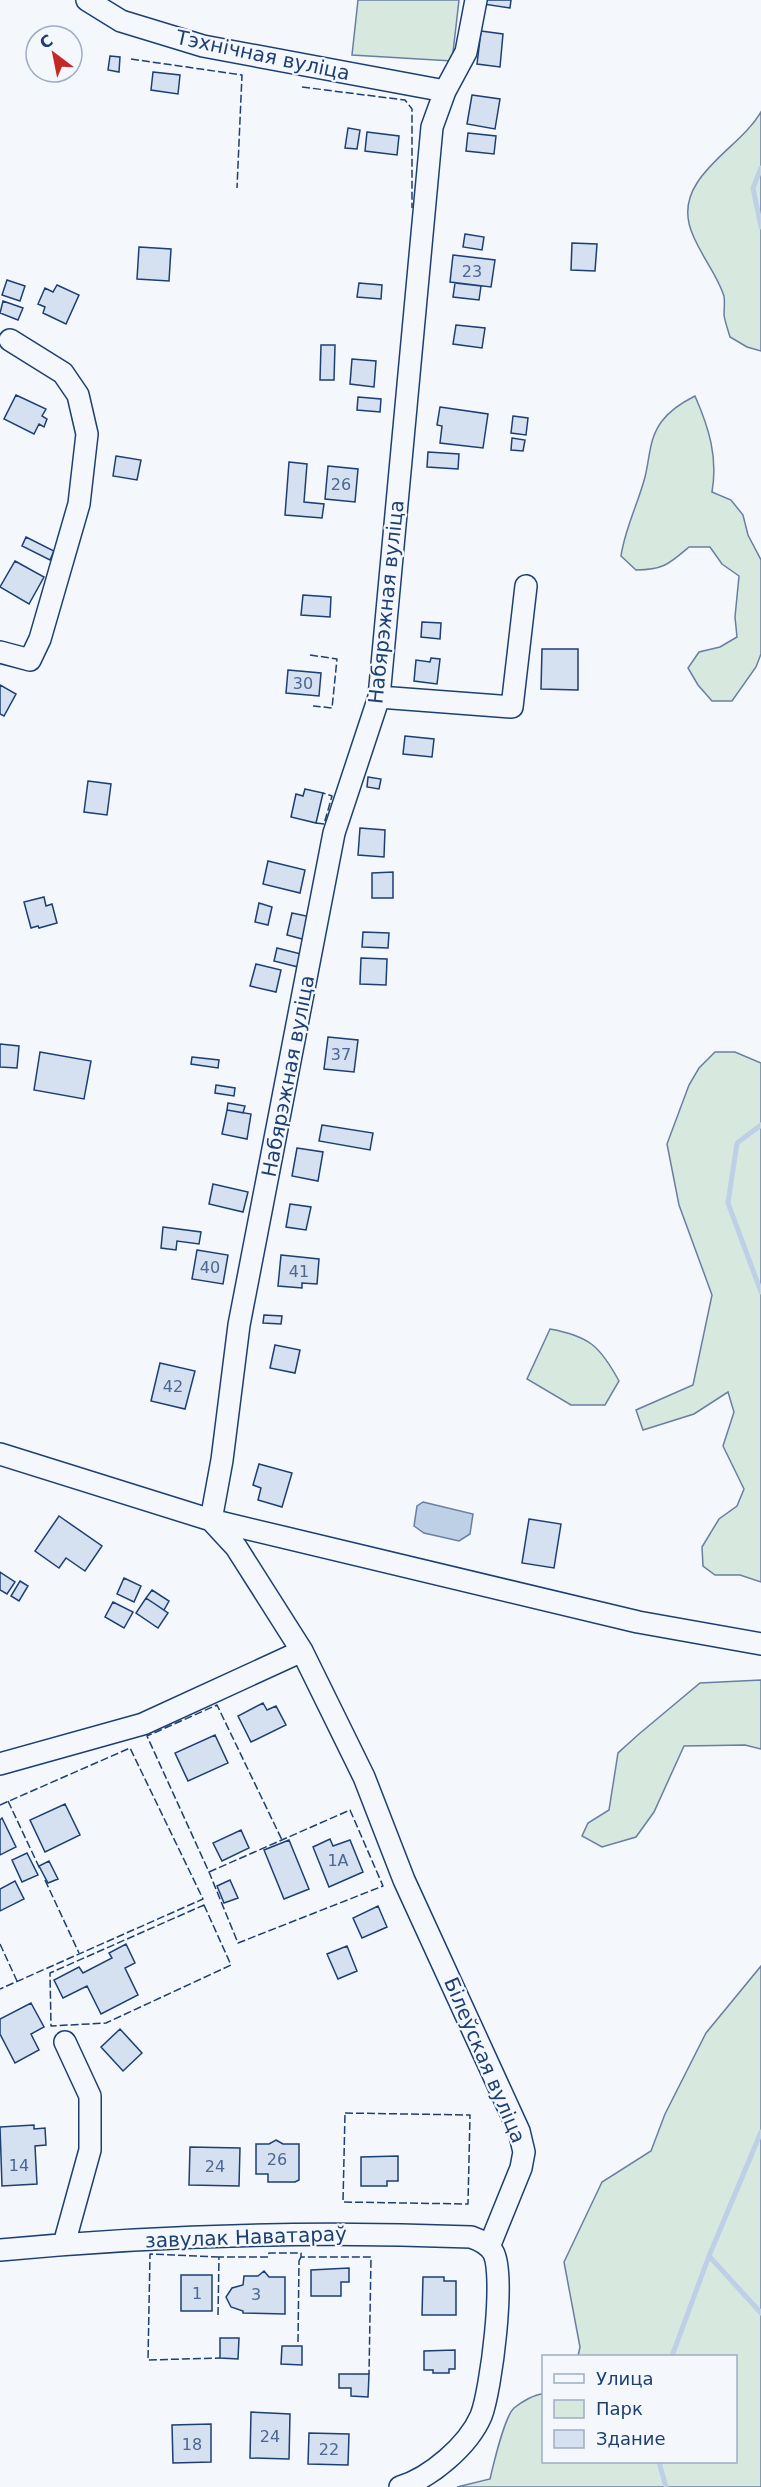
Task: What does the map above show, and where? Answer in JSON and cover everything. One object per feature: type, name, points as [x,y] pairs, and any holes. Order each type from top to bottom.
[{"type":"street","name":"Тэхнічная вуліца","points":[[87,0],[121,21],[203,46],[445,91]]},
{"type":"street","name":"Набярэжная вуліца","points":[[211,1520],[222,1460],[239,1325],[334,833],[379,697],[432,127],[445,91],[466,52],[476,0]]},
{"type":"street","points":[[0,652],[30,660],[40,639],[79,504],[87,434],[78,395],[63,373],[10,340]]},
{"type":"street","points":[[379,697],[512,707],[526,586]]},
{"type":"street","points":[[0,1454],[211,1520],[638,1622],[761,1644]]},
{"type":"street","name":"Білеўская вуліца","points":[[211,1520],[236,1547],[302,1651],[364,1777],[405,1880],[519,2131],[524,2152],[520,2168],[489,2247]]},
{"type":"street","points":[[0,1764],[143,1724],[302,1651]]},
{"type":"street","points":[[64,2244],[90,2150],[90,2096],[65,2042]]},
{"type":"street","name":"завулак Наватараў","points":[[0,2250],[226,2235],[392,2234],[471,2237],[482,2241],[489,2247]]},
{"type":"street","points":[[400,2487],[413,2483],[455,2453],[480,2417],[489,2389],[498,2284],[497,2261],[489,2247]]},
{"type":"green space","points":[[358,0],[459,0],[452,61],[352,55]]},
{"type":"green space","points":[[761,112],[761,351],[747,347],[730,337],[724,315],[724,296],[690,228],[688,213],[690,199],[704,173],[747,131]]},
{"type":"green space","points":[[695,396],[711,443],[714,467],[712,492],[731,500],[743,515],[748,535],[761,560],[761,654],[756,667],[732,701],[712,701],[698,685],[688,668],[699,652],[720,647],[737,637],[735,617],[739,576],[722,564],[710,547],[689,547],[665,565],[645,570],[636,570],[621,556],[625,536],[645,477],[650,448],[658,427],[669,413]]},
{"type":"green space","points":[[715,1052],[735,1052],[761,1063],[761,1582],[740,1575],[715,1575],[703,1566],[702,1547],[719,1519],[737,1506],[744,1489],[723,1446],[734,1412],[728,1392],[694,1414],[643,1430],[636,1410],[693,1385],[712,1295],[679,1205],[667,1144],[689,1085],[699,1068]]},
{"type":"green space","points":[[550,1329],[584,1339],[606,1359],[619,1381],[605,1405],[571,1405],[527,1379]]},
{"type":"green space","points":[[761,1680],[761,1749],[745,1745],[684,1746],[654,1812],[636,1837],[602,1847],[582,1836],[588,1823],[609,1810],[618,1753],[639,1734],[700,1683]]},
{"type":"green space","points":[[761,1966],[761,2487],[457,2487],[490,2479],[507,2421],[514,2408],[536,2395],[542,2394],[542,2463],[737,2463],[737,2355],[578,2355],[580,2347],[564,2262],[602,2182],[651,2151],[665,2114],[706,2033]]},
{"type":"water","points":[[423,1502],[473,1514],[470,1534],[459,1541],[424,1533],[414,1526],[417,1506]]},
{"type":"building","points":[[484,0],[511,0],[510,8],[483,4]]},
{"type":"building","points":[[481,31],[503,34],[500,67],[477,64]]},
{"type":"building","points":[[110,56],[120,57],[119,72],[108,70]]},
{"type":"building","points":[[153,72],[180,75],[178,94],[151,90]]},
{"type":"building","points":[[472,95],[500,99],[495,129],[467,124]]},
{"type":"building","points":[[348,128],[360,130],[357,149],[345,148]]},
{"type":"building","points":[[367,132],[399,136],[397,155],[365,151]]},
{"type":"building","points":[[468,133],[496,136],[494,154],[466,151]]},
{"type":"building","points":[[465,234],[484,237],[482,250],[463,247]]},
{"type":"building","points":[[572,243],[597,244],[595,271],[571,270]]},
{"type":"building","points":[[139,247],[171,249],[169,281],[137,279]]},
{"type":"building","points":[[453,255],[495,260],[491,287],[450,282]]},
{"type":"building","points":[[7,280],[25,286],[20,301],[2,295]]},
{"type":"building","points":[[359,283],[382,285],[381,299],[357,297]]},
{"type":"building","points":[[455,283],[481,286],[479,300],[453,297]]},
{"type":"building","points":[[57,285],[79,295],[66,324],[43,313],[45,307],[38,304],[45,288],[53,292]]},
{"type":"building","points":[[3,301],[23,308],[18,320],[0,313]]},
{"type":"building","points":[[456,325],[485,328],[482,348],[453,344]]},
{"type":"building","points":[[321,345],[335,345],[334,380],[320,380]]},
{"type":"building","points":[[352,359],[376,361],[374,387],[350,384]]},
{"type":"building","points":[[16,395],[46,409],[42,416],[47,419],[44,427],[39,424],[34,434],[4,419]]},
{"type":"building","points":[[358,397],[381,399],[380,412],[357,410]]},
{"type":"building","points":[[440,407],[488,414],[483,448],[440,443],[442,426],[437,425]]},
{"type":"building","points":[[513,416],[528,418],[526,435],[511,433]]},
{"type":"building","points":[[512,438],[525,440],[523,451],[511,450]]},
{"type":"building","points":[[428,452],[459,454],[458,469],[427,467]]},
{"type":"building","points":[[116,456],[141,460],[137,480],[113,476]]},
{"type":"building","points":[[289,462],[307,464],[304,502],[324,504],[322,518],[285,515]]},
{"type":"building","points":[[328,466],[358,469],[355,502],[325,499]]},
{"type":"building","points":[[26,537],[54,551],[50,560],[22,546]]},
{"type":"building","points":[[15,561],[44,577],[29,604],[0,587]]},
{"type":"building","points":[[303,595],[331,597],[330,617],[301,615]]},
{"type":"building","points":[[422,622],[441,623],[440,639],[421,637]]},
{"type":"building","points":[[542,649],[578,649],[578,690],[541,689]]},
{"type":"building","points":[[431,658],[440,659],[437,684],[414,681],[416,660],[430,662]]},
{"type":"building","points":[[288,670],[321,673],[319,696],[286,693]]},
{"type":"building","points":[[0,685],[16,694],[4,716],[0,714]]},
{"type":"building","points":[[405,736],[434,739],[432,757],[403,754]]},
{"type":"building","points":[[368,777],[381,779],[379,789],[367,787]]},
{"type":"building","points":[[88,781],[111,784],[107,815],[84,812]]},
{"type":"building","points":[[305,789],[323,793],[316,823],[291,817],[296,794],[303,796]]},
{"type":"building","points":[[360,828],[385,830],[384,857],[358,855]]},
{"type":"building","points":[[268,861],[305,870],[300,893],[263,884]]},
{"type":"building","points":[[393,872],[393,898],[372,898],[372,873]]},
{"type":"building","points":[[44,897],[46,906],[52,904],[57,923],[31,928],[24,902]]},
{"type":"building","points":[[259,903],[272,907],[268,925],[255,922]]},
{"type":"building","points":[[292,913],[311,917],[306,940],[287,935]]},
{"type":"building","points":[[363,932],[389,933],[388,948],[362,947]]},
{"type":"building","points":[[277,948],[301,954],[298,967],[274,961]]},
{"type":"building","points":[[361,958],[387,959],[386,985],[360,984]]},
{"type":"building","points":[[256,964],[281,970],[276,992],[250,986]]},
{"type":"building","points":[[328,1037],[358,1040],[354,1072],[324,1069]]},
{"type":"building","points":[[0,1044],[19,1046],[17,1068],[0,1067]]},
{"type":"building","points":[[40,1052],[91,1061],[84,1099],[34,1090]]},
{"type":"building","points":[[192,1057],[219,1060],[218,1068],[191,1064]]},
{"type":"building","points":[[216,1085],[235,1088],[234,1096],[215,1093]]},
{"type":"building","points":[[228,1103],[245,1106],[243,1113],[227,1110]]},
{"type":"building","points":[[227,1110],[251,1114],[247,1139],[222,1134]]},
{"type":"building","points":[[322,1125],[373,1133],[370,1150],[319,1141]]},
{"type":"building","points":[[297,1148],[323,1152],[318,1181],[292,1176]]},
{"type":"building","points":[[213,1184],[248,1192],[243,1212],[209,1204]]},
{"type":"building","points":[[290,1204],[311,1207],[306,1230],[286,1227]]},
{"type":"building","points":[[163,1227],[201,1232],[199,1244],[177,1241],[176,1250],[161,1248]]},
{"type":"building","points":[[197,1250],[228,1255],[223,1284],[192,1279]]},
{"type":"building","points":[[281,1255],[319,1259],[317,1284],[302,1283],[302,1288],[278,1286]]},
{"type":"building","points":[[264,1315],[282,1316],[281,1324],[263,1323]]},
{"type":"building","points":[[275,1345],[300,1350],[295,1373],[270,1368]]},
{"type":"building","points":[[160,1363],[195,1371],[185,1409],[151,1401]]},
{"type":"building","points":[[259,1464],[292,1473],[282,1507],[258,1500],[261,1488],[253,1485]]},
{"type":"building","points":[[59,1516],[102,1546],[85,1571],[66,1558],[59,1568],[35,1551]]},
{"type":"building","points":[[529,1519],[561,1524],[554,1568],[522,1563]]},
{"type":"building","points":[[0,1572],[15,1582],[7,1594],[0,1590]]},
{"type":"building","points":[[124,1578],[141,1586],[134,1602],[117,1594]]},
{"type":"building","points":[[20,1581],[28,1586],[19,1601],[11,1596]]},
{"type":"building","points":[[152,1590],[169,1601],[164,1610],[146,1598]]},
{"type":"building","points":[[146,1598],[168,1613],[158,1628],[136,1613]]},
{"type":"building","points":[[113,1602],[133,1612],[124,1628],[105,1617]]},
{"type":"building","points":[[263,1703],[267,1710],[276,1706],[286,1725],[251,1742],[238,1716]]},
{"type":"building","points":[[215,1735],[228,1763],[188,1781],[175,1753]]},
{"type":"building","points":[[65,1804],[80,1835],[45,1852],[30,1820]]},
{"type":"building","points":[[2,1818],[16,1847],[0,1855],[0,1820]]},
{"type":"building","points":[[241,1830],[249,1848],[222,1861],[213,1843]]},
{"type":"building","points":[[330,1839],[333,1846],[350,1840],[363,1872],[329,1887],[313,1847]]},
{"type":"building","points":[[289,1840],[309,1889],[284,1899],[264,1850]]},
{"type":"building","points":[[27,1853],[38,1875],[22,1882],[12,1860]]},
{"type":"building","points":[[49,1861],[58,1879],[48,1883],[39,1866]]},
{"type":"building","points":[[230,1880],[238,1898],[224,1903],[217,1886]]},
{"type":"building","points":[[15,1881],[24,1899],[0,1911],[0,1889]]},
{"type":"building","points":[[378,1906],[387,1927],[362,1938],[353,1918]]},
{"type":"building","points":[[126,1944],[135,1963],[125,1968],[138,1995],[101,2014],[87,1986],[63,1998],[54,1980],[79,1967],[83,1973],[112,1958],[109,1953]]},
{"type":"building","points":[[347,1946],[357,1971],[338,1979],[327,1954]]},
{"type":"building","points":[[31,2003],[44,2027],[31,2034],[39,2050],[15,2063],[0,2034],[0,2019]]},
{"type":"building","points":[[120,2029],[142,2053],[123,2071],[101,2047]]},
{"type":"building","points":[[34,2125],[34,2129],[45,2128],[46,2145],[35,2146],[37,2184],[2,2186],[0,2127]]},
{"type":"building","points":[[276,2140],[283,2144],[299,2144],[299,2180],[268,2182],[268,2174],[256,2174],[256,2144],[269,2144]]},
{"type":"building","points":[[190,2147],[240,2148],[239,2186],[189,2185]]},
{"type":"building","points":[[398,2156],[398,2181],[387,2181],[387,2186],[361,2186],[361,2157]]},
{"type":"building","points":[[349,2268],[349,2282],[341,2282],[341,2296],[311,2296],[311,2270]]},
{"type":"building","points":[[264,2271],[269,2277],[285,2277],[285,2314],[243,2313],[231,2307],[226,2297],[232,2288],[243,2285],[244,2276],[258,2276]]},
{"type":"building","points":[[181,2275],[212,2275],[212,2311],[181,2311]]},
{"type":"building","points":[[423,2277],[444,2277],[444,2281],[456,2281],[456,2315],[422,2315]]},
{"type":"building","points":[[220,2338],[239,2338],[238,2359],[220,2358]]},
{"type":"building","points":[[282,2346],[302,2346],[302,2365],[281,2364]]},
{"type":"building","points":[[455,2350],[455,2369],[449,2369],[449,2373],[433,2373],[433,2370],[424,2370],[424,2351]]},
{"type":"building","points":[[339,2374],[369,2374],[368,2397],[351,2396],[351,2388],[339,2388]]},
{"type":"building","points":[[251,2412],[290,2414],[289,2459],[250,2458]]},
{"type":"building","points":[[211,2424],[211,2462],[173,2463],[172,2425]]},
{"type":"building","points":[[309,2433],[349,2434],[348,2465],[308,2464]]},
{"type":"waterway","points":[[761,168],[753,188],[761,227]]},
{"type":"waterway","points":[[761,1125],[737,1143],[728,1203],[761,1292]]},
{"type":"waterway","points":[[761,2132],[709,2256],[761,2313]]},
{"type":"waterway","points":[[672,2355],[709,2256]]},
{"type":"waterway","points":[[659,2463],[666,2487]]},
{"type":"fence","points":[[131,59],[242,75],[237,188]]},
{"type":"fence","points":[[302,87],[405,100],[412,109],[412,208]]},
{"type":"fence","points":[[310,655],[337,659],[332,708],[313,706]]},
{"type":"fence","points":[[316,823],[324,824],[332,796],[323,793]]},
{"type":"fence","points":[[209,1872],[350,1810],[383,1886],[238,1943],[209,1872],[147,1736],[217,1705],[282,1840]]},
{"type":"fence","points":[[0,1805],[130,1748],[203,1899],[0,1989]]},
{"type":"fence","points":[[8,1801],[40,1869]]},
{"type":"fence","points":[[45,1880],[79,1953]]},
{"type":"fence","points":[[204,1905],[231,1965],[106,2023],[51,2026],[50,1973],[204,1905]]},
{"type":"fence","points":[[0,1944],[17,1981]]},
{"type":"fence","points":[[345,2113],[470,2115],[468,2204],[343,2202],[345,2113]]},
{"type":"fence","points":[[218,2315],[219,2257],[268,2257],[269,2253],[301,2253],[301,2257],[371,2257],[369,2374]]},
{"type":"fence","points":[[219,2257],[150,2254],[148,2360],[220,2358]]},
{"type":"fence","points":[[298,2342],[299,2261],[301,2257]]}]
